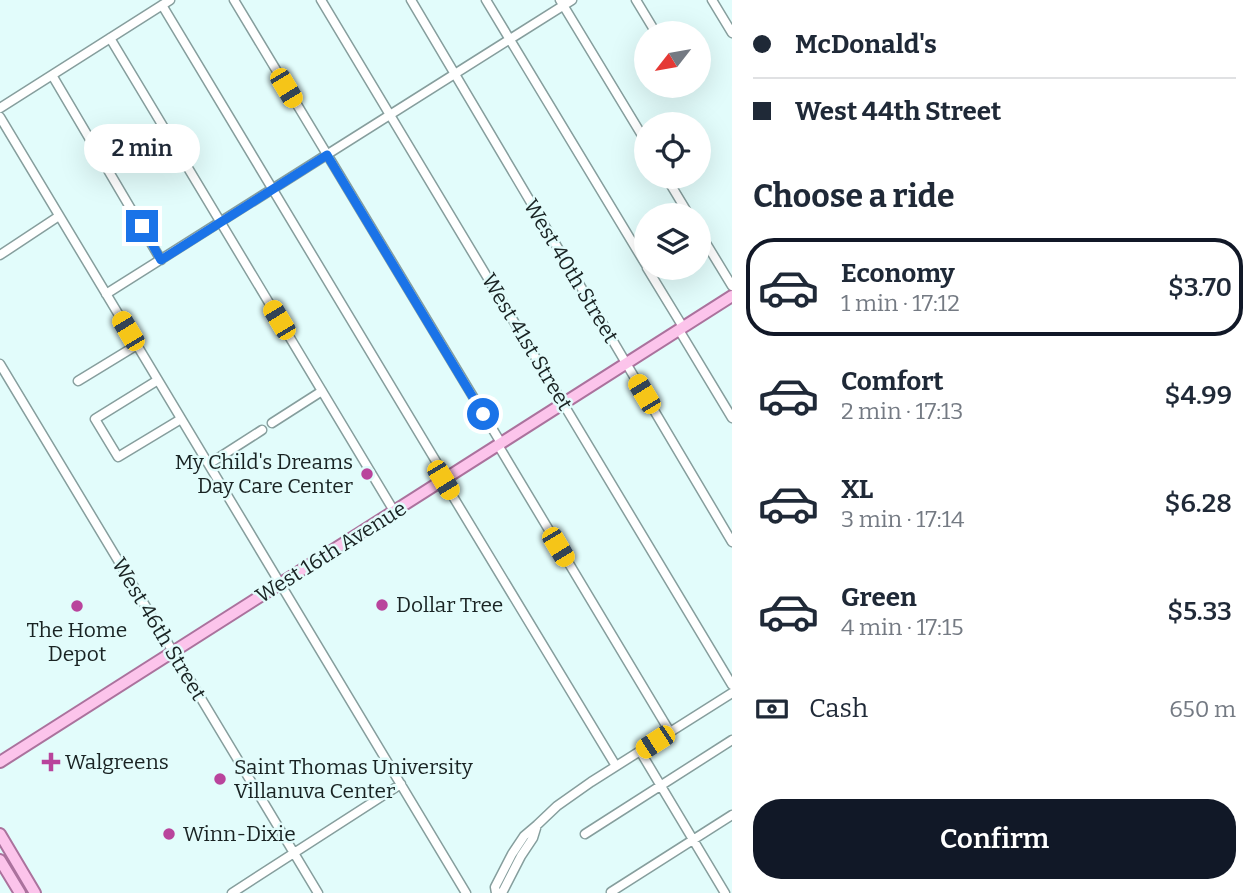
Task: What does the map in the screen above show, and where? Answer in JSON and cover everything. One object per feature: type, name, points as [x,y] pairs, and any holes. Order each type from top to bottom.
[{"type":"main road","name":"West 16th Avenue","points":[[0,762],[732,296]]},
{"type":"main road","points":[[0,834],[35,893]]},
{"type":"main road","points":[[2,864],[20,893]]},
{"type":"main road","points":[[2,864],[12,870],[26,893]]},
{"type":"street","points":[[234,0],[670,732]]},
{"type":"street","name":"West 41st Street","points":[[321,0],[732,685]]},
{"type":"street","name":"West 40th Street","points":[[411,0],[732,541]]},
{"type":"street","points":[[486,0],[634,245]]},
{"type":"street","points":[[106,295],[456,75],[562,3],[572,0]]},
{"type":"street","points":[[636,0],[649,21]]},
{"type":"street","points":[[712,0],[732,33]]},
{"type":"street","points":[[0,108],[166,2],[273,189],[616,766]]},
{"type":"street","points":[[562,3],[634,122]]},
{"type":"street","points":[[110,38],[394,511]]},
{"type":"street","points":[[52,75],[161,260]]},
{"type":"street","points":[[0,117],[466,893]]},
{"type":"street","points":[[0,255],[59,216]]},
{"type":"street","points":[[711,251],[732,286]]},
{"type":"street","points":[[655,280],[732,418]]},
{"type":"street","points":[[78,381],[137,345]]},
{"type":"street","name":"West 46th Street","points":[[0,364],[318,893]]},
{"type":"street","points":[[158,380],[95,419],[118,457],[181,419]]},
{"type":"street","points":[[272,423],[322,391]]},
{"type":"street","points":[[209,464],[262,430]]},
{"type":"street","points":[[496,893],[495,887],[524,836],[557,806],[732,693]]},
{"type":"street","points":[[585,834],[732,740]]},
{"type":"street","points":[[640,751],[692,840],[728,892]]},
{"type":"street","points":[[232,893],[401,784]]},
{"type":"street","points":[[611,892],[732,815]]},
{"type":"street","points":[[502,893],[533,838],[537,825]]},
{"type":"place","name":"My Child's Dreams Day Care Center","points":[[367,474]]},
{"type":"place","name":"Dollar Tree","points":[[382,605]]},
{"type":"place","name":"The Home Depot","points":[[77,606]]},
{"type":"place","name":"Walgreens","points":[[51,762]]},
{"type":"place","name":"Saint Thomas University Villanuva Center","points":[[220,779]]},
{"type":"place","name":"Winn-Dixie","points":[[169,834]]},
{"type":"route","points":[[142,226],[161,260],[327,155],[483,414]]}]
